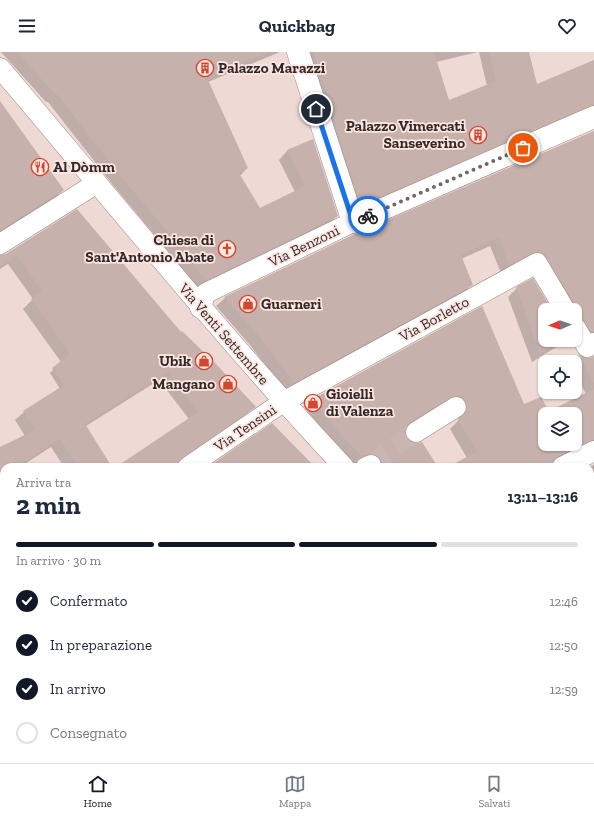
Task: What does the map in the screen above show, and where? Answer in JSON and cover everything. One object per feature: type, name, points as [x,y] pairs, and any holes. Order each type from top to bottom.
[{"type":"street","points":[[298,52],[353,222]]},
{"type":"street","name":"Via Venti Settembre","points":[[0,68],[98,183],[200,308],[283,402],[340,463]]},
{"type":"street","name":"Via Benzoni","points":[[200,308],[206,293],[353,222],[594,117]]},
{"type":"street","points":[[0,244],[98,183]]},
{"type":"street","name":"Via Borletto","points":[[283,402],[537,263],[561,303]]},
{"type":"street","points":[[582,339],[587,347],[594,344]]},
{"type":"street","name":"Via Tensini","points":[[194,463],[283,402]]},
{"type":"street","points":[[416,432],[456,407]]},
{"type":"street","points":[[570,463],[594,451]]},
{"type":"building","points":[[17,52],[269,52],[207,78],[248,168],[239,173],[260,208],[305,186],[287,150],[313,139],[338,216],[207,280],[199,273],[185,252],[121,177],[57,94],[55,94]]},
{"type":"building","points":[[313,52],[434,52],[449,100],[496,81],[489,52],[529,52],[537,84],[594,60],[594,105],[361,205],[336,130],[334,114]]},
{"type":"building","points":[[0,101],[64,190],[0,230]]},
{"type":"building","points":[[594,131],[594,332],[591,332],[582,318],[582,303],[574,303],[543,253],[532,253],[509,265],[499,238],[461,255],[473,285],[294,383],[259,336],[224,297],[355,234]]},
{"type":"building","points":[[77,209],[181,332],[182,331],[217,365],[256,407],[182,458],[179,463],[122,463],[198,412],[168,372],[85,424],[109,463],[75,463],[60,439],[22,463],[0,463],[0,447],[35,430],[23,411],[64,385],[52,368],[70,354],[31,299],[42,291],[17,256],[0,267],[0,255],[6,254]]},
{"type":"building","points":[[533,278],[548,303],[538,303],[538,347],[552,347],[540,354],[516,287]]},
{"type":"building","points":[[482,306],[524,404],[538,398],[542,399],[547,407],[538,407],[538,451],[570,451],[557,457],[552,463],[455,463],[477,452],[458,419],[466,412],[466,401],[462,397],[455,396],[410,422],[406,427],[406,438],[416,443],[422,442],[435,463],[381,463],[378,456],[372,454],[362,456],[341,435],[313,399]]},
{"type":"building","points":[[582,355],[587,358],[594,356],[594,384],[582,361]]},
{"type":"building","points":[[594,389],[594,440],[582,446],[582,407],[557,407],[574,399],[582,399],[582,395]]},
{"type":"building","points":[[272,423],[311,463],[214,463]]},
{"type":"tunnel","points":[[374,463],[416,432]]},
{"type":"way so far","points":[[368,216],[523,148]]},
{"type":"place","name":"Palazzo Marazzi","points":[[205,68]]},
{"type":"place","name":"Palazzo Vimercati Sanseverino","points":[[478,135]]},
{"type":"place","name":"Al Dòmm","points":[[40,167]]},
{"type":"place","name":"Chiesa di Sant'Antonio Abate","points":[[227,249]]},
{"type":"place","name":"Guarneri","points":[[248,304]]},
{"type":"place","name":"Ubik","points":[[204,361]]},
{"type":"place","name":"Mangano","points":[[228,384]]},
{"type":"place","name":"Gioielli di Valenza","points":[[313,403]]},
{"type":"route","points":[[316,109],[353,222],[368,216]]}]
